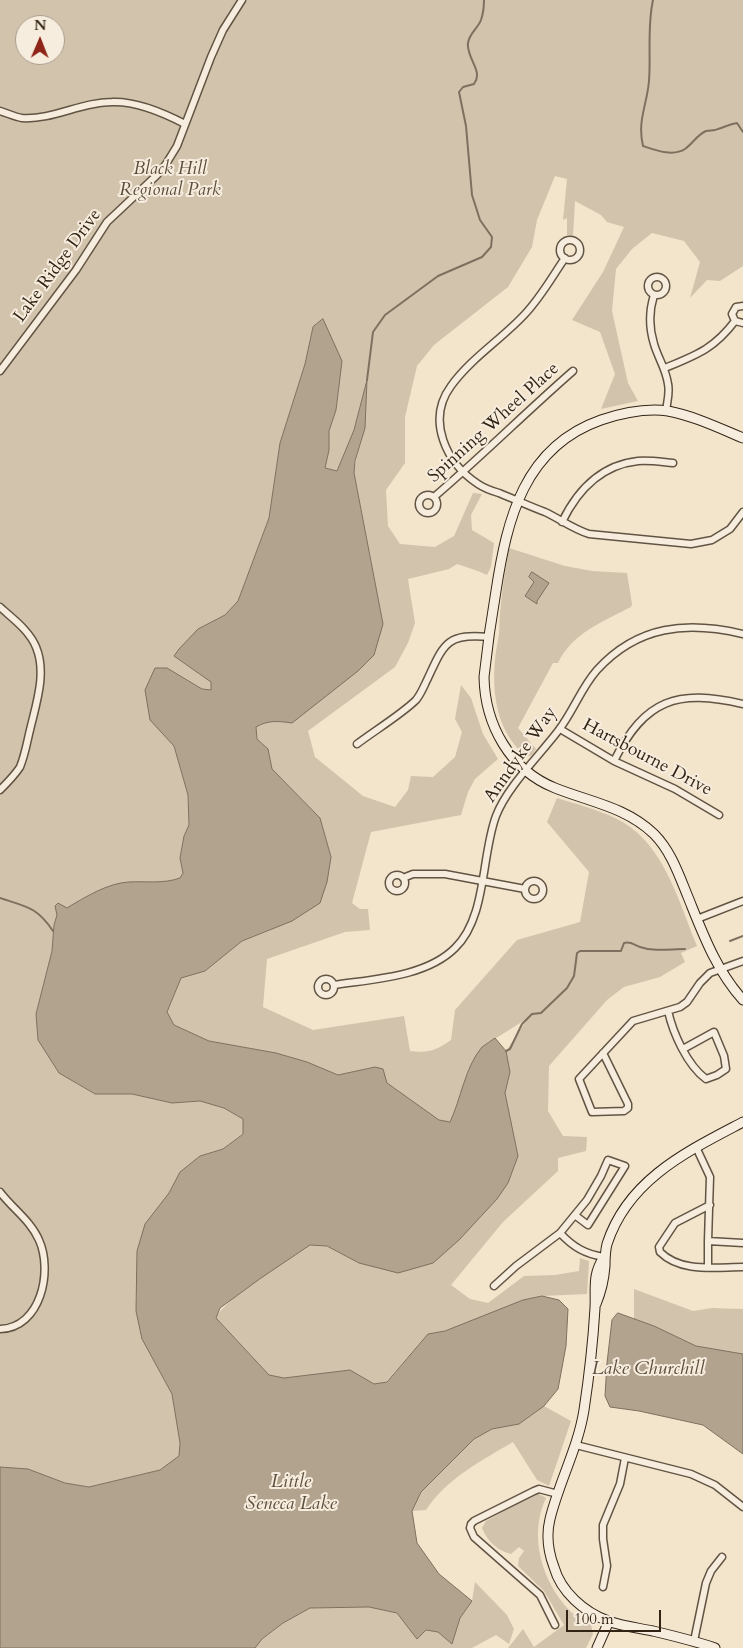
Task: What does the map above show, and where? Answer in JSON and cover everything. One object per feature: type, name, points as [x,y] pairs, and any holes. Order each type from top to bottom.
[{"type":"street","name":"Lake Ridge Drive","points":[[0,371],[76,270],[107,222],[157,175],[166,164],[177,146],[223,30],[242,0]]},
{"type":"street","points":[[0,111],[20,118],[42,118],[93,103],[114,101],[136,105],[185,124]]},
{"type":"street","points":[[565,258],[525,315],[460,374],[450,387],[443,402],[440,426],[442,440],[452,460],[478,485],[551,515],[576,530],[589,534],[691,544],[712,540],[730,529],[743,512]]},
{"type":"street","points":[[654,295],[651,306],[650,327],[654,346],[665,368],[669,387],[666,411]]},
{"type":"street","points":[[743,306],[736,307],[732,316],[735,321],[743,323]]},
{"type":"street","points":[[665,368],[712,346],[724,336],[735,321]]},
{"type":"street","name":"Spinning Wheel Place","points":[[434,497],[464,472],[499,440],[519,418],[573,371]]},
{"type":"street","points":[[743,438],[700,420],[666,411],[633,412],[618,414],[590,424],[564,440],[545,457],[517,500],[501,558],[484,678],[484,692],[489,716],[502,744],[526,771],[555,788],[625,813],[654,834],[666,850],[676,869],[720,969],[730,985],[743,1000]]},
{"type":"street","points":[[562,522],[580,491],[593,479],[606,471],[622,464],[638,461],[673,463]]},
{"type":"street","points":[[0,607],[29,635],[36,647],[40,660],[40,674],[39,691],[24,758],[19,769],[0,790]]},
{"type":"street","name":"Anndyke Way","points":[[334,985],[414,971],[438,962],[455,948],[468,930],[477,909],[496,816],[504,800],[560,729],[585,686],[597,670],[617,652],[641,638],[666,629],[693,626],[719,628],[743,634]]},
{"type":"street","points":[[357,744],[416,700],[439,654],[448,643],[461,636],[489,637]]},
{"type":"street","points":[[614,761],[625,739],[639,722],[657,708],[676,700],[697,696],[743,704]]},
{"type":"street","name":"Hartsbourne Drive","points":[[560,729],[614,761],[675,789],[719,815]]},
{"type":"street","points":[[403,878],[413,874],[428,872],[525,889]]},
{"type":"street","points":[[697,919],[743,901]]},
{"type":"street","points":[[603,1053],[628,1104],[628,1108],[624,1111],[592,1112],[579,1079],[603,1053],[633,1021],[680,1007],[688,1002],[704,978],[710,973],[743,961]]},
{"type":"street","points":[[668,1011],[672,1029],[683,1049],[700,1075],[706,1079],[717,1076],[726,1069],[724,1056],[714,1032],[683,1049]]},
{"type":"street","points":[[715,1648],[694,1641],[609,1621],[589,1612],[564,1588],[555,1572],[550,1556],[548,1539],[550,1520],[576,1445],[584,1412],[595,1306],[600,1293],[605,1267],[604,1257],[614,1226],[633,1197],[655,1174],[667,1165],[743,1122]]},
{"type":"street","points":[[696,1148],[710,1178],[708,1267]]},
{"type":"street","points":[[494,1286],[516,1266],[560,1233],[576,1216],[588,1200],[608,1160],[625,1166],[588,1224],[576,1216]]},
{"type":"street","points":[[0,1192],[39,1240],[44,1259],[44,1282],[37,1304],[30,1315],[23,1322],[6,1328],[0,1328]]},
{"type":"street","points":[[710,1205],[675,1223],[659,1246],[660,1252],[676,1263],[695,1267],[743,1267]]},
{"type":"street","points":[[560,1233],[575,1248],[586,1253],[604,1257]]},
{"type":"street","points":[[708,1241],[743,1243]]},
{"type":"street","points":[[576,1445],[692,1474],[715,1485],[743,1507]]},
{"type":"street","points":[[604,1587],[607,1566],[602,1539],[603,1525],[620,1484],[625,1458]]},
{"type":"street","points":[[555,1625],[540,1595],[474,1537],[470,1528],[474,1521],[539,1489],[558,1494]]},
{"type":"street","points":[[694,1641],[706,1583],[711,1571],[722,1557]]},
{"type":"street","points":[[597,1648],[609,1621]]},
{"type":"green space","name":"Black Hill Regional Park","points":[[0,0],[743,0],[743,266],[720,281],[707,280],[690,298],[700,262],[684,241],[652,233],[632,249],[616,269],[612,311],[628,383],[638,401],[601,409],[615,374],[600,332],[572,320],[603,272],[624,227],[607,222],[601,215],[575,201],[573,236],[567,235],[567,218],[563,220],[567,179],[555,176],[537,220],[532,247],[508,287],[434,345],[417,366],[405,417],[405,463],[386,490],[388,526],[400,544],[435,547],[454,536],[473,493],[482,494],[471,515],[472,530],[494,543],[491,567],[487,575],[457,564],[449,569],[408,579],[415,623],[408,643],[395,667],[308,731],[315,757],[363,796],[395,807],[408,790],[411,776],[433,777],[455,757],[462,732],[455,719],[461,685],[471,698],[483,734],[498,759],[475,779],[468,792],[461,815],[371,832],[352,903],[360,909],[368,909],[370,930],[345,932],[267,959],[263,1007],[313,1030],[404,1016],[410,1051],[422,1052],[432,1050],[441,1047],[451,1040],[455,1010],[517,940],[580,922],[589,872],[547,822],[557,798],[615,818],[632,828],[645,841],[667,873],[697,946],[681,953],[685,962],[660,977],[624,987],[607,1000],[549,1066],[548,1111],[563,1136],[587,1137],[586,1151],[558,1158],[558,1171],[503,1222],[451,1285],[470,1299],[488,1303],[524,1276],[555,1275],[579,1271],[580,1258],[589,1261],[587,1294],[542,1296],[445,1331],[428,1334],[386,1382],[374,1384],[350,1370],[284,1378],[269,1375],[216,1318],[235,1294],[310,1245],[327,1246],[359,1263],[518,1156],[505,1093],[510,1072],[506,1051],[528,1018],[482,1047],[450,1122],[439,1120],[387,1083],[375,1067],[338,1075],[307,1062],[276,1053],[209,1041],[174,1025],[167,1012],[181,978],[205,971],[242,941],[270,930],[331,857],[320,818],[272,769],[268,749],[257,739],[256,727],[383,624],[354,473],[366,411],[367,383],[354,430],[337,471],[325,468],[329,450],[329,431],[336,410],[342,361],[336,349],[313,327],[305,364],[280,443],[269,518],[238,601],[225,615],[198,629],[174,656],[212,682],[211,690],[202,689],[167,668],[164,735],[174,746],[188,795],[189,825],[184,836],[180,858],[183,873],[180,878],[167,882],[127,882],[92,893],[57,915],[54,925],[52,951],[36,1014],[38,1040],[59,1073],[94,1094],[132,1094],[172,1103],[200,1101],[224,1108],[243,1119],[243,1133],[223,1149],[200,1156],[180,1172],[169,1193],[137,1282],[136,1311],[152,1357],[172,1394],[180,1443],[179,1457],[160,1470],[89,1487],[65,1483],[28,1469],[0,1467]]},
{"type":"green space","points":[[509,548],[565,566],[592,571],[627,573],[632,604],[631,607],[580,636],[564,653],[558,663],[553,663],[518,728],[536,749],[532,755],[527,757],[515,746],[507,733],[500,718],[494,687],[494,671]]},
{"type":"green space","points":[[634,1289],[693,1311],[712,1308],[743,1309],[743,1354],[696,1346],[654,1326],[634,1319]]},
{"type":"green space","points":[[544,1406],[571,1421],[549,1486],[537,1480],[513,1442],[454,1479],[426,1510],[412,1511],[421,1492],[474,1439],[492,1429],[519,1424]]},
{"type":"green space","points":[[537,1493],[546,1498],[538,1528],[541,1558],[552,1587],[561,1600],[571,1612],[591,1625],[593,1634],[586,1648],[508,1648],[523,1629],[534,1647],[564,1625],[544,1591],[518,1566],[519,1558],[524,1551],[519,1547],[511,1554],[497,1548],[482,1528],[486,1521]]},
{"type":"green space","points":[[475,1582],[507,1615],[514,1629],[509,1644],[496,1635],[472,1648],[251,1648],[283,1623],[310,1608],[369,1607],[397,1613],[417,1638],[426,1630],[438,1632],[452,1644],[460,1618],[472,1601]]},
{"type":"water","name":"Little Seneca Lake","points":[[323,319],[342,361],[336,410],[329,431],[329,450],[325,468],[337,471],[354,430],[367,380],[365,428],[355,461],[354,473],[383,624],[374,655],[358,671],[292,723],[273,722],[256,727],[257,739],[268,749],[272,769],[320,818],[331,857],[327,882],[320,903],[292,921],[242,941],[205,971],[181,978],[167,1012],[174,1025],[209,1041],[276,1053],[307,1062],[338,1075],[375,1067],[383,1069],[387,1083],[439,1120],[450,1122],[471,1064],[482,1047],[495,1038],[506,1051],[510,1072],[505,1093],[518,1156],[508,1183],[497,1199],[459,1240],[433,1263],[398,1273],[359,1263],[327,1246],[310,1245],[220,1308],[216,1318],[269,1375],[284,1378],[350,1370],[374,1384],[387,1382],[428,1334],[445,1331],[523,1300],[542,1296],[559,1300],[568,1309],[566,1346],[558,1389],[544,1406],[519,1424],[492,1429],[474,1439],[421,1492],[412,1511],[417,1543],[439,1574],[472,1601],[460,1618],[452,1644],[438,1632],[426,1630],[417,1639],[397,1613],[369,1607],[310,1608],[283,1623],[262,1639],[255,1648],[0,1648],[0,1467],[28,1469],[65,1483],[89,1487],[160,1470],[179,1456],[180,1443],[172,1394],[142,1339],[136,1311],[137,1251],[145,1224],[169,1193],[180,1172],[200,1156],[223,1149],[243,1134],[243,1119],[224,1108],[200,1101],[172,1103],[132,1094],[95,1094],[59,1073],[38,1040],[36,1014],[52,951],[54,925],[57,915],[55,906],[58,903],[67,908],[89,895],[113,885],[129,882],[167,881],[180,878],[183,873],[180,858],[184,836],[189,825],[188,795],[174,746],[150,720],[145,690],[155,668],[167,668],[202,689],[211,690],[211,682],[174,656],[198,629],[225,615],[238,601],[269,518],[280,443],[305,364],[313,327]]},
{"type":"water","points":[[532,572],[549,583],[537,604],[525,596],[534,582],[529,577]]},
{"type":"water","name":"Lake Churchill","points":[[618,1313],[654,1326],[696,1346],[743,1354],[743,1454],[703,1425],[639,1411],[610,1407],[605,1396],[607,1363],[612,1320]]},
{"type":"waterway","points":[[367,380],[373,332],[385,315],[438,276],[482,257],[491,247],[492,237],[480,220],[472,195],[466,126],[459,92],[463,87],[474,84],[477,79],[468,43],[481,20],[484,0]]},
{"type":"waterway","points":[[653,0],[650,20],[649,81],[641,129],[643,146],[670,153],[685,149],[706,131],[737,123],[743,132]]},
{"type":"waterway","points":[[0,898],[36,912],[53,931]]},
{"type":"waterway","points":[[730,941],[743,936]]},
{"type":"waterway","points":[[506,1051],[510,1049],[522,1024],[532,1014],[541,1013],[567,988],[574,976],[577,953],[580,951],[621,951],[624,943],[631,943],[651,949],[685,949]]}]
